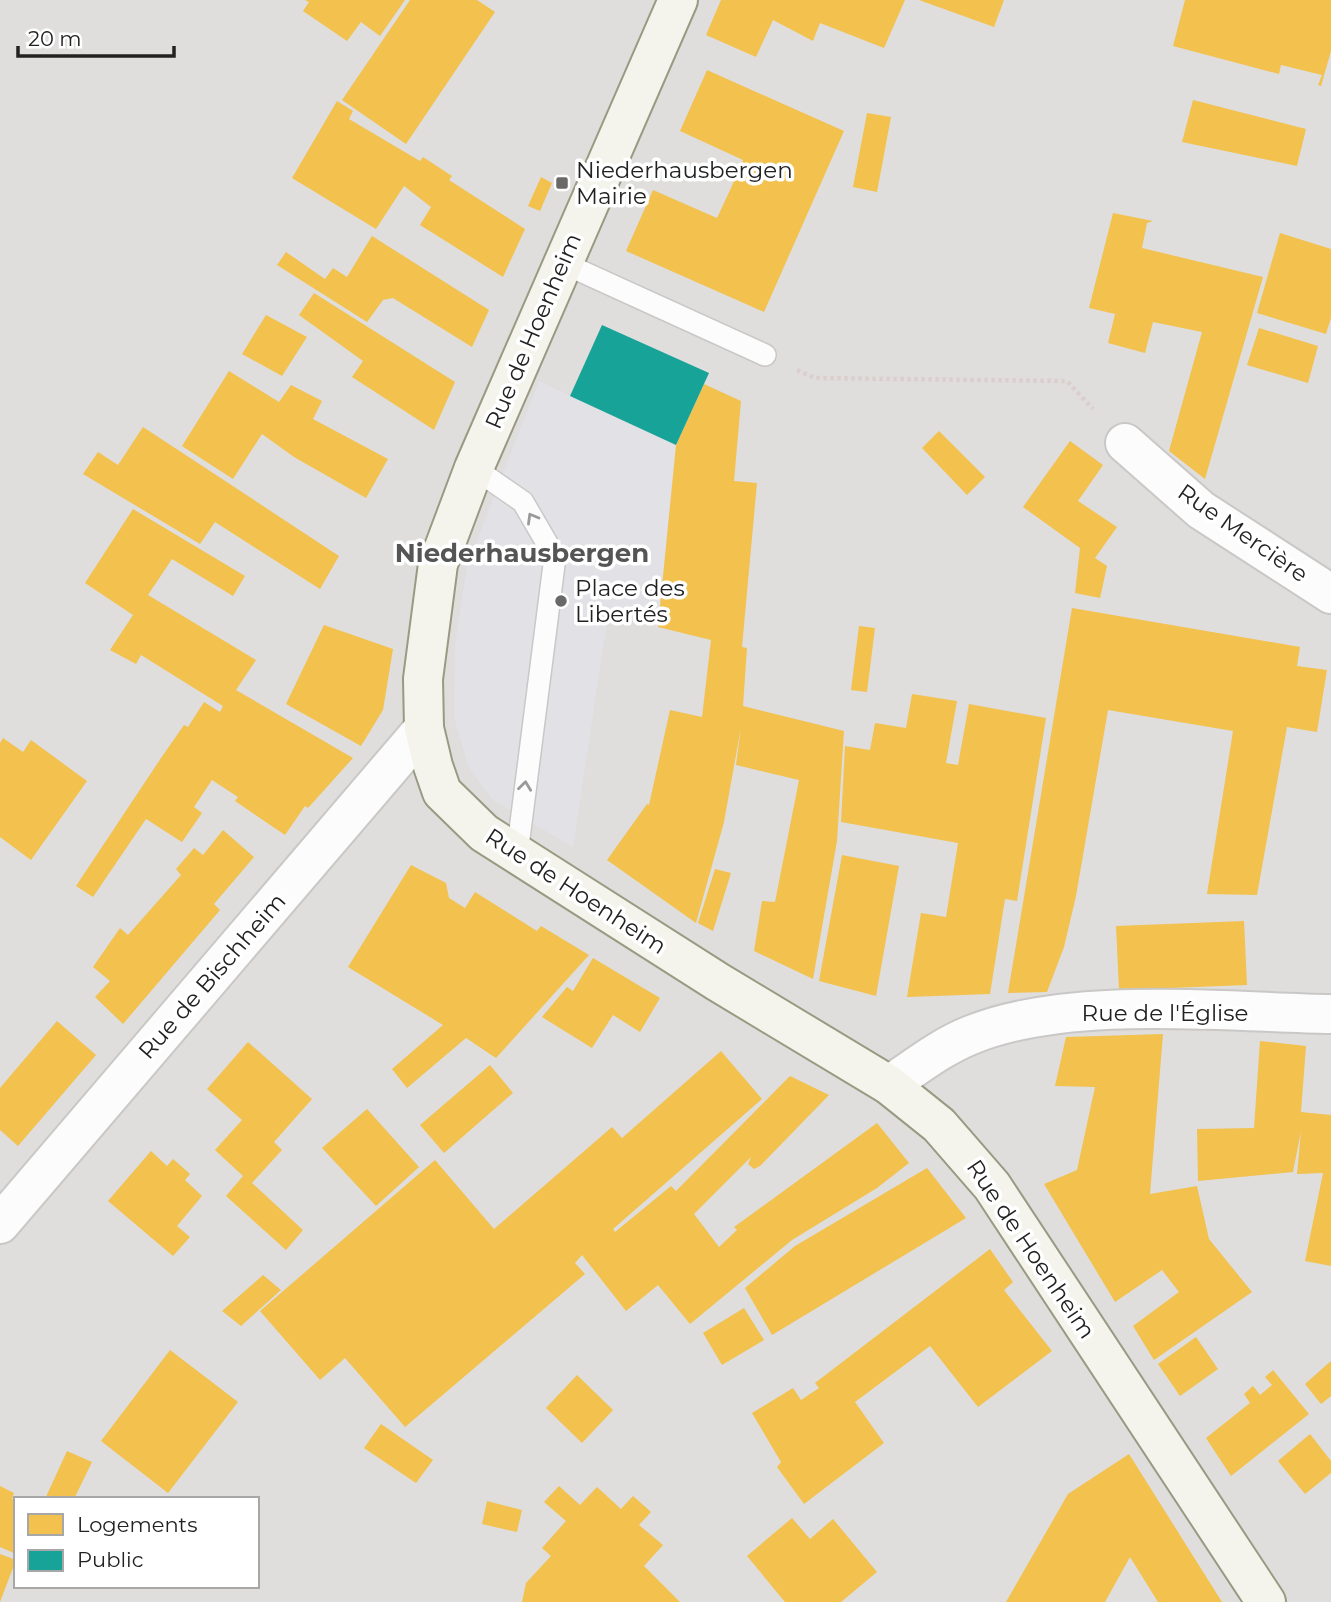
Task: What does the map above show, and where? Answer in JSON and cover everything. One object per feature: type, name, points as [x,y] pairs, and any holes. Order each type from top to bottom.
[{"type":"street","name":"Rue de Hoenheim","points":[[678,0],[474,468],[438,564],[423,679],[424,728],[442,792],[484,832],[718,982],[889,1085],[939,1125],[992,1186],[1266,1602]]},
{"type":"street","name":"Rue Mercière","points":[[1125,443],[1201,510],[1331,594]]},
{"type":"street","name":"Rue de Bischheim","points":[[0,1224],[424,728]]},
{"type":"street","name":"Rue de l'Église","points":[[889,1085],[939,1051],[972,1035],[1009,1023],[1103,1009],[1331,1014]]},
{"type":"lane","points":[[563,263],[765,355]]},
{"type":"lane","points":[[474,468],[523,502],[555,557],[517,854]]},
{"type":"path","points":[[815,378],[1067,381],[1125,443]]},
{"type":"shaded area","points":[[0,0],[1331,0],[1331,1602],[0,1602]]},
{"type":"shaded area","name":"Place des Libertés","points":[[539,381],[676,445],[658,627],[608,615],[573,847],[493,800],[469,769],[454,717],[455,646],[467,566]]},
{"type":"building: Logements","points":[[305,0],[405,0],[380,36],[361,22],[347,41],[303,11],[309,2]]},
{"type":"building: Logements","points":[[410,0],[477,0],[495,12],[406,144],[342,100]]},
{"type":"building: Logements","points":[[721,0],[905,0],[884,48],[820,23],[813,41],[773,20],[756,57],[706,35]]},
{"type":"building: Logements","points":[[919,0],[1004,0],[994,27]]},
{"type":"building: Logements","points":[[1185,0],[1331,0],[1331,51],[1321,86],[1318,85],[1322,75],[1281,65],[1279,74],[1173,46]]},
{"type":"building: Logements","points":[[707,70],[844,131],[764,312],[626,251],[653,190],[717,218],[731,188],[743,160],[680,131]]},
{"type":"building: Logements","points":[[1193,100],[1306,129],[1297,166],[1182,142]]},
{"type":"building: Logements","points":[[337,101],[353,111],[349,119],[420,161],[423,157],[452,176],[449,180],[525,229],[503,277],[420,225],[431,207],[404,186],[376,229],[292,178]]},
{"type":"building: Logements","points":[[867,113],[891,117],[877,192],[853,187]]},
{"type":"building: Logements","points":[[541,177],[552,183],[540,211],[528,206]]},
{"type":"building: Logements","points":[[1113,213],[1153,221],[1147,223],[1142,248],[1263,277],[1205,479],[1169,451],[1202,332],[1153,322],[1145,353],[1108,343],[1115,314],[1089,308]]},
{"type":"building: Logements","points":[[1280,233],[1331,249],[1331,318],[1326,334],[1257,313]]},
{"type":"building: Logements","points":[[372,236],[489,310],[472,347],[393,298],[383,300],[367,322],[277,265],[286,252],[325,279],[333,268],[347,277]]},
{"type":"building: Logements","points":[[314,293],[455,382],[434,430],[352,377],[363,361],[299,315]]},
{"type":"building: Logements","points":[[266,315],[307,337],[282,376],[242,354]]},
{"type":"building: Logements","points":[[1259,328],[1318,346],[1308,383],[1247,365]]},
{"type":"building: Logements","points":[[229,371],[279,402],[291,385],[322,401],[313,419],[388,459],[366,498],[294,457],[262,434],[233,479],[182,446]]},
{"type":"building: Logements","points":[[704,384],[741,401],[734,481],[757,483],[742,647],[747,648],[743,706],[844,731],[837,841],[813,979],[754,951],[762,901],[775,902],[799,780],[736,765],[741,727],[724,822],[696,923],[607,860],[647,804],[649,805],[670,710],[702,717],[711,640],[658,627],[676,445]]},
{"type":"building: Logements","points":[[143,427],[339,556],[320,589],[215,522],[200,544],[83,474],[98,452],[118,465]]},
{"type":"building: Logements","points":[[939,431],[985,477],[967,495],[922,448]]},
{"type":"building: Logements","points":[[1070,441],[1103,465],[1078,501],[1117,527],[1095,558],[1107,566],[1100,598],[1075,593],[1080,548],[1023,507]]},
{"type":"building: Logements","points":[[133,509],[245,576],[233,596],[172,559],[148,595],[256,660],[236,690],[353,758],[308,808],[305,806],[285,835],[235,801],[238,797],[212,780],[194,807],[202,813],[182,842],[146,819],[93,897],[76,886],[161,758],[184,725],[188,727],[204,702],[220,712],[223,706],[141,655],[136,664],[110,650],[133,615],[85,583]]},
{"type":"building: Logements","points":[[1072,608],[1300,647],[1297,666],[1327,670],[1317,732],[1287,727],[1257,895],[1207,894],[1233,731],[1108,710],[1076,896],[1064,947],[1047,992],[1008,993]]},
{"type":"building: Logements","points":[[324,625],[393,649],[383,710],[361,746],[286,704]]},
{"type":"building: Logements","points":[[859,626],[875,628],[867,692],[851,690]]},
{"type":"building: Logements","points":[[912,694],[957,701],[946,763],[958,765],[969,704],[1046,718],[1017,901],[1005,899],[990,994],[907,997],[921,913],[946,917],[958,843],[841,822],[845,746],[870,750],[875,723],[906,728]]},
{"type":"building: Logements","points":[[3,738],[23,752],[31,740],[87,781],[31,860],[0,837],[0,743]]},
{"type":"building: Logements","points":[[223,830],[254,857],[214,904],[220,910],[123,1024],[95,997],[110,981],[93,967],[120,928],[128,935],[181,875],[176,869],[194,848],[203,855]]},
{"type":"building: Logements","points":[[842,855],[899,866],[876,996],[819,981]]},
{"type":"building: Logements","points":[[411,865],[446,883],[449,898],[465,908],[475,892],[537,931],[541,926],[589,955],[496,1058],[466,1038],[407,1088],[392,1069],[443,1025],[348,967]]},
{"type":"building: Logements","points":[[715,869],[731,873],[713,931],[698,923]]},
{"type":"building: Logements","points":[[1244,921],[1247,985],[1119,990],[1116,926]]},
{"type":"building: Logements","points":[[593,958],[660,998],[640,1032],[613,1015],[592,1048],[542,1017],[567,987],[573,991]]},
{"type":"building: Logements","points":[[57,1021],[96,1055],[18,1146],[0,1130],[0,1088]]},
{"type":"building: Logements","points":[[1163,1034],[1150,1194],[1197,1186],[1209,1239],[1252,1292],[1154,1360],[1133,1326],[1179,1292],[1162,1270],[1115,1302],[1044,1184],[1077,1170],[1095,1087],[1055,1086],[1066,1037]]},
{"type":"building: Logements","points":[[1260,1041],[1306,1046],[1301,1112],[1331,1115],[1331,1266],[1305,1261],[1323,1173],[1297,1174],[1301,1131],[1293,1172],[1198,1181],[1197,1129],[1254,1128]]},
{"type":"building: Logements","points":[[248,1042],[312,1099],[274,1142],[282,1150],[252,1183],[303,1230],[286,1250],[226,1196],[243,1176],[215,1150],[242,1120],[207,1089]]},
{"type":"building: Logements","points":[[721,1051],[762,1099],[613,1229],[615,1232],[671,1186],[676,1191],[790,1076],[829,1095],[760,1166],[754,1169],[748,1164],[751,1157],[694,1214],[719,1247],[737,1230],[734,1227],[877,1123],[909,1163],[877,1188],[792,1240],[690,1324],[658,1285],[626,1311],[582,1255],[575,1263],[585,1274],[405,1427],[345,1358],[320,1380],[260,1311],[435,1160],[494,1229],[612,1127],[622,1138]]},
{"type":"building: Logements","points":[[490,1065],[513,1093],[444,1153],[420,1125]]},
{"type":"building: Logements","points":[[367,1109],[419,1167],[376,1206],[322,1148]]},
{"type":"building: Logements","points":[[151,1151],[167,1166],[173,1159],[190,1174],[185,1180],[202,1196],[177,1226],[190,1237],[173,1256],[108,1201]]},
{"type":"building: Logements","points":[[927,1168],[966,1218],[772,1335],[745,1288],[795,1246]]},
{"type":"building: Logements","points":[[990,1249],[1013,1282],[1004,1290],[1052,1351],[978,1407],[930,1346],[855,1402],[884,1443],[804,1504],[777,1467],[781,1462],[752,1413],[793,1388],[801,1400],[819,1388],[815,1383]]},
{"type":"building: Logements","points":[[263,1275],[281,1290],[241,1326],[222,1311]]},
{"type":"building: Logements","points":[[744,1308],[764,1340],[722,1365],[703,1333]]},
{"type":"building: Logements","points":[[1196,1337],[1218,1369],[1180,1396],[1158,1364]]},
{"type":"building: Logements","points":[[170,1350],[238,1402],[168,1493],[101,1441]]},
{"type":"building: Logements","points":[[1331,1361],[1331,1396],[1321,1404],[1305,1384]]},
{"type":"building: Logements","points":[[1273,1370],[1309,1414],[1231,1476],[1206,1438],[1250,1403],[1244,1394],[1253,1386],[1260,1395],[1272,1385],[1265,1377]]},
{"type":"building: Logements","points":[[577,1375],[613,1410],[582,1443],[546,1408]]},
{"type":"building: Logements","points":[[381,1424],[433,1460],[416,1483],[364,1448]]},
{"type":"building: Logements","points":[[1310,1434],[1331,1461],[1331,1473],[1305,1494],[1278,1461]]},
{"type":"building: Logements","points":[[67,1451],[92,1462],[75,1497],[46,1497]]},
{"type":"building: Logements","points":[[1129,1454],[1222,1602],[1158,1602],[1130,1557],[1105,1602],[1006,1602],[1068,1494]]},
{"type":"building: Logements","points":[[0,1486],[14,1493],[14,1553],[0,1547]]},
{"type":"building: Logements","points":[[559,1486],[580,1505],[597,1487],[621,1509],[633,1496],[651,1512],[639,1525],[663,1545],[644,1566],[680,1602],[522,1602],[526,1583],[551,1556],[542,1548],[566,1521],[544,1502]]},
{"type":"building: Logements","points":[[487,1501],[522,1510],[517,1532],[482,1524]]},
{"type":"building: Logements","points":[[792,1518],[810,1539],[833,1519],[877,1572],[841,1602],[785,1602],[747,1556]]},
{"type":"building: Logements","points":[[0,1554],[14,1559],[14,1565],[0,1602]]},
{"type":"building: Public","points":[[602,325],[709,373],[676,445],[570,396]]},
{"type":"place","name":"Niederhausbergen Mairie","points":[[562,183]]},
{"type":"place","name":"Place des Libertés","points":[[561,601]]},
{"type":"district","name":"Niederhausbergen","points":[[522,553]]}]
